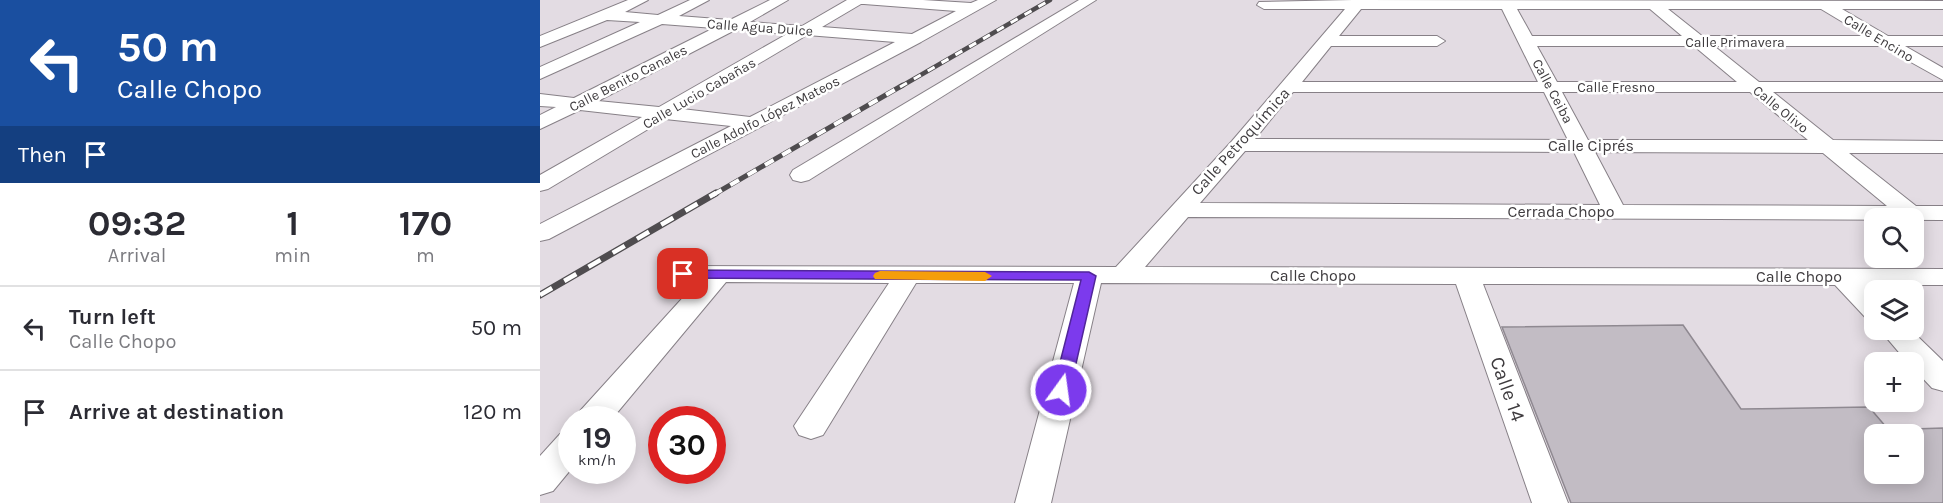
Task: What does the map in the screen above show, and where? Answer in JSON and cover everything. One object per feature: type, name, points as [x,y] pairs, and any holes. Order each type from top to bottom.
[{"type":"street","points":[[540,42],[641,0]]},
{"type":"street","points":[[540,74],[702,0]]},
{"type":"street","name":"Calle Benito Canales","points":[[540,123],[781,0]]},
{"type":"street","name":"Calle Lucio Cabañas","points":[[540,184],[857,0]]},
{"type":"street","points":[[864,0],[981,4]]},
{"type":"street","points":[[801,175],[1089,0]]},
{"type":"street","points":[[1264,5],[1359,2],[1820,2],[1943,5]]},
{"type":"street","name":"Calle Petroquímica","points":[[1122,276],[1239,145],[1359,2]]},
{"type":"street","name":"Calle Ceiba","points":[[1506,2],[1615,211]]},
{"type":"street","name":"Calle Olivo","points":[[1650,2],[1904,208]]},
{"type":"street","name":"Calle Encino","points":[[1820,2],[1943,75]]},
{"type":"street","name":"Calle Adolfo López Mateos","points":[[540,234],[981,4]]},
{"type":"street","name":"Calle Agua Dulce","points":[[604,15],[915,39]]},
{"type":"street","points":[[1326,41],[1437,40]]},
{"type":"street","name":"Calle Primavera","points":[[1527,41],[1943,41]]},
{"type":"street","name":"Calle Fresno","points":[[1289,87],[1943,87]]},
{"type":"street","points":[[540,100],[754,123]]},
{"type":"street","name":"Calle Ciprés","points":[[1239,145],[1943,147]]},
{"type":"street","name":"Cerrada Chopo","points":[[1179,210],[1864,213]]},
{"type":"street","name":"Cerrada Chopo","points":[[1924,213],[1943,213]]},
{"type":"street","name":"Calle Chopo","points":[[683,274],[1943,277]]},
{"type":"street","points":[[604,406],[719,274]]},
{"type":"street","name":"Calle 14","points":[[1466,275],[1550,503]]},
{"type":"street","points":[[812,426],[907,276]]},
{"type":"street","points":[[1033,503],[1089,276]]},
{"type":"street","points":[[1841,276],[1864,299]]},
{"type":"street","points":[[1904,340],[1943,380]]},
{"type":"street","points":[[540,480],[558,460]]},
{"type":"building","points":[[1683,325],[1741,409],[1864,407],[1864,412],[1873,412],[1884,424],[1864,424],[1864,484],[1924,484],[1924,429],[1943,428],[1943,503],[1571,503],[1502,327]]},
{"type":"railway","points":[[900,87],[1050,0]]},
{"type":"railway","points":[[713,195],[903,85]]},
{"type":"railway","points":[[540,295],[716,193]]},
{"type":"slow traffic","points":[[880,276],[985,276]]},
{"type":"route","points":[[683,274],[1089,276],[1061,390]]}]
